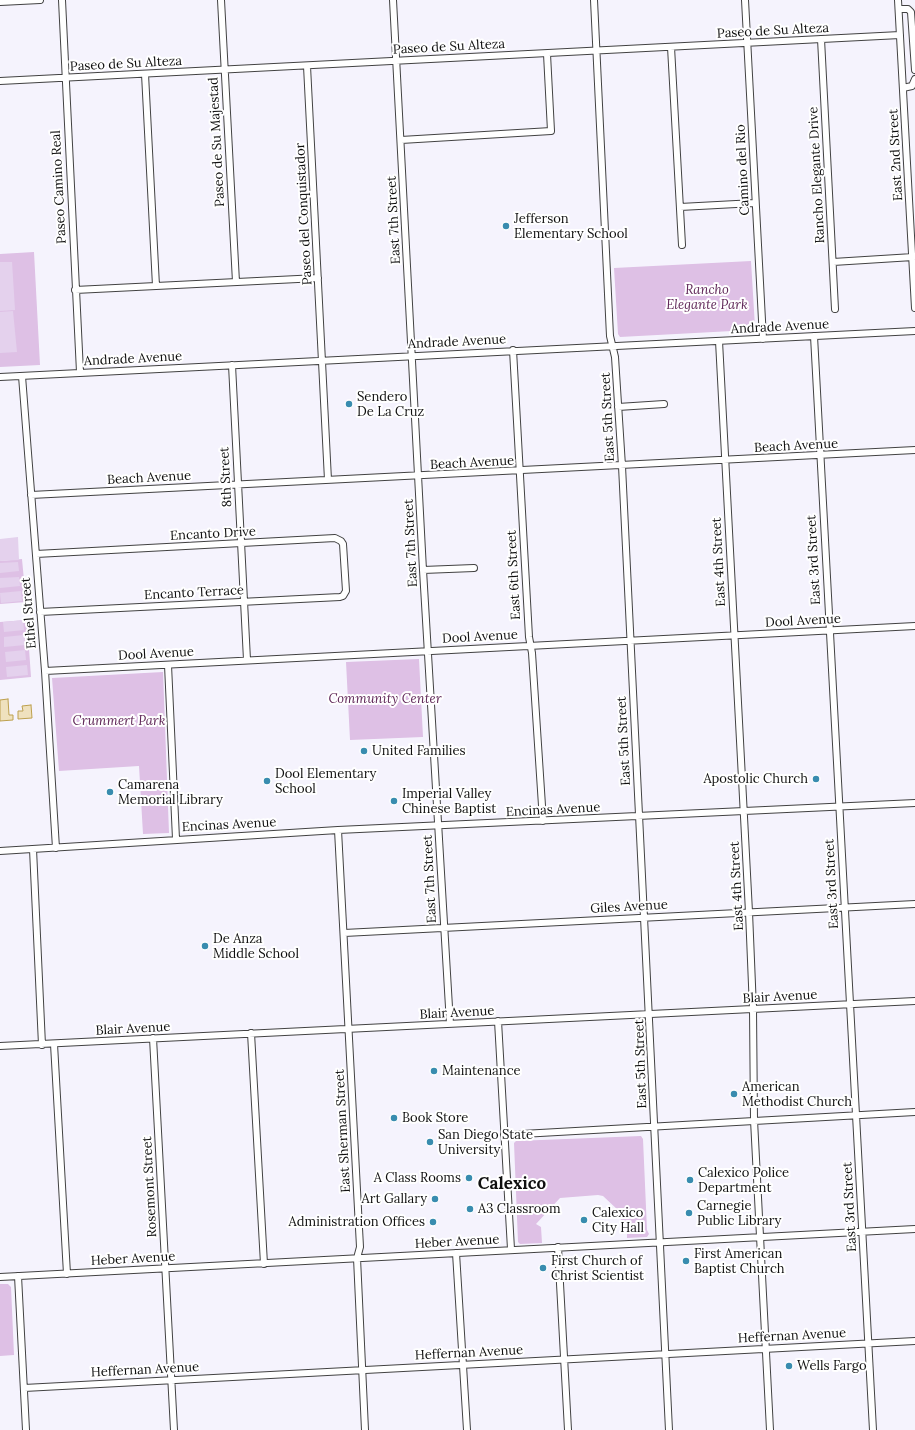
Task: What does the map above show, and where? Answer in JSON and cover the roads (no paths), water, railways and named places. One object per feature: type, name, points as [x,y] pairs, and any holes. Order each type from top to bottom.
[{"type":"street","points":[[0,2],[40,0]]},
{"type":"street","name":"Paseo Camino Real","points":[[62,0],[80,372]]},
{"type":"street","name":"Paseo de Su Majestad","points":[[221,0],[236,282]]},
{"type":"street","name":"East 7th Street","points":[[393,0],[423,570],[450,1024]]},
{"type":"street","name":"East 5th Street","points":[[594,0],[595,51],[610,336],[615,357],[622,466],[650,1015],[659,1242],[669,1430]]},
{"type":"street","name":"Camino del Rio","points":[[745,0],[763,339]]},
{"type":"street","name":"East 2nd Street","points":[[898,0],[915,308]]},
{"type":"street","points":[[899,9],[908,9],[911,12],[915,70]]},
{"type":"street","name":"Paseo de Su Alteza","points":[[0,81],[900,35]]},
{"type":"street","name":"Rancho Elegante Drive","points":[[821,39],[835,309]]},
{"type":"street","points":[[671,47],[682,245]]},
{"type":"street","points":[[401,140],[552,131],[547,54]]},
{"type":"street","name":"Paseo del Conquistador","points":[[307,66],[322,360]]},
{"type":"street","points":[[145,74],[156,286]]},
{"type":"street","points":[[903,88],[912,86],[915,79]]},
{"type":"street","points":[[680,207],[755,203]]},
{"type":"street","points":[[833,262],[913,257]]},
{"type":"street","points":[[75,290],[318,278]]},
{"type":"street","name":"Andrade Avenue","points":[[0,377],[513,350],[915,331]]},
{"type":"street","name":"East 3rd Street","points":[[814,336],[838,806],[873,1430]]},
{"type":"street","name":"East 4th Street","points":[[719,341],[754,1009],[754,1120],[770,1430]]},
{"type":"street","name":"East 6th Street","points":[[513,350],[529,637],[531,646],[543,822]]},
{"type":"street","points":[[322,360],[328,480]]},
{"type":"street","name":"8th Street","points":[[232,365],[247,660]]},
{"type":"street","name":"Ethel Street","points":[[22,376],[30,495],[45,671],[56,848]]},
{"type":"street","points":[[618,407],[664,404]]},
{"type":"street","name":"Beach Avenue","points":[[30,495],[725,461],[915,450]]},
{"type":"street","name":"Encanto Drive","points":[[36,554],[339,539],[343,544],[346,591]]},
{"type":"street","points":[[423,570],[474,568]]},
{"type":"street","name":"Encanto Terrace","points":[[40,612],[340,597],[343,596],[346,591]]},
{"type":"street","name":"Dool Avenue","points":[[45,671],[915,626]]},
{"type":"street","points":[[168,665],[176,839]]},
{"type":"street","name":"Encinas Avenue","points":[[0,851],[338,830],[543,822],[915,803]]},
{"type":"street","name":"East Sherman Street","points":[[338,830],[360,1247],[356,1258],[365,1430]]},
{"type":"street","points":[[32,849],[42,1045]]},
{"type":"street","name":"Giles Avenue","points":[[344,933],[915,904]]},
{"type":"street","name":"Blair Avenue","points":[[0,1046],[42,1045],[340,1028],[349,1030],[498,1021],[650,1015],[915,1001]]},
{"type":"street","points":[[498,1021],[511,1250]]},
{"type":"street","points":[[251,1033],[264,1264]]},
{"type":"street","name":"Rosemont Street","points":[[154,1038],[174,1430]]},
{"type":"street","points":[[54,1044],[67,1274]]},
{"type":"street","points":[[504,1135],[915,1112]]},
{"type":"street","name":"Heber Avenue","points":[[0,1277],[264,1264],[759,1236],[863,1232],[915,1228]]},
{"type":"street","points":[[558,1247],[568,1430]]},
{"type":"street","points":[[456,1253],[464,1365],[466,1430]]},
{"type":"street","points":[[18,1276],[26,1430]]},
{"type":"street","name":"Heffernan Avenue","points":[[24,1388],[915,1341]]},
{"type":"place","name":"Jefferson Elementary School","points":[[506,226]]},
{"type":"place","name":"Sendero De La Cruz","points":[[349,404]]},
{"type":"place","name":"United Families","points":[[364,751]]},
{"type":"place","name":"Apostolic Church","points":[[816,779]]},
{"type":"place","name":"Dool Elementary School","points":[[267,781]]},
{"type":"place","name":"Camarena Memorial Library","points":[[110,792]]},
{"type":"place","name":"Imperial Valley Chinese Baptist","points":[[394,801]]},
{"type":"place","name":"De Anza Middle School","points":[[205,946]]},
{"type":"place","name":"Maintenance","points":[[434,1071]]},
{"type":"place","name":"American Methodist Church","points":[[734,1094]]},
{"type":"place","name":"Book Store","points":[[394,1118]]},
{"type":"place","name":"San Diego State University","points":[[430,1142]]},
{"type":"place","name":"A Class Rooms","points":[[469,1178]]},
{"type":"place","name":"Calexico Police Department","points":[[690,1180]]},
{"type":"place","name":"Art Gallary","points":[[435,1199]]},
{"type":"place","name":"A3 Classroom","points":[[470,1209]]},
{"type":"place","name":"Carnegie Public Library","points":[[689,1213]]},
{"type":"place","name":"Calexico City Hall","points":[[584,1220]]},
{"type":"place","name":"Administration Offices","points":[[433,1222]]},
{"type":"place","name":"First American Baptist Church","points":[[686,1261]]},
{"type":"place","name":"First Church of Christ Scientist","points":[[543,1268]]},
{"type":"place","name":"Wells Fargo","points":[[789,1366]]},
{"type":"district","name":"Calexico","points":[[512,1184]]},
{"type":"park label","name":"Rancho Elegante Park","points":[[707,298]]},
{"type":"park label","name":"Community Center","points":[[385,699]]},
{"type":"park label","name":"Crummert Park","points":[[119,721]]}]
